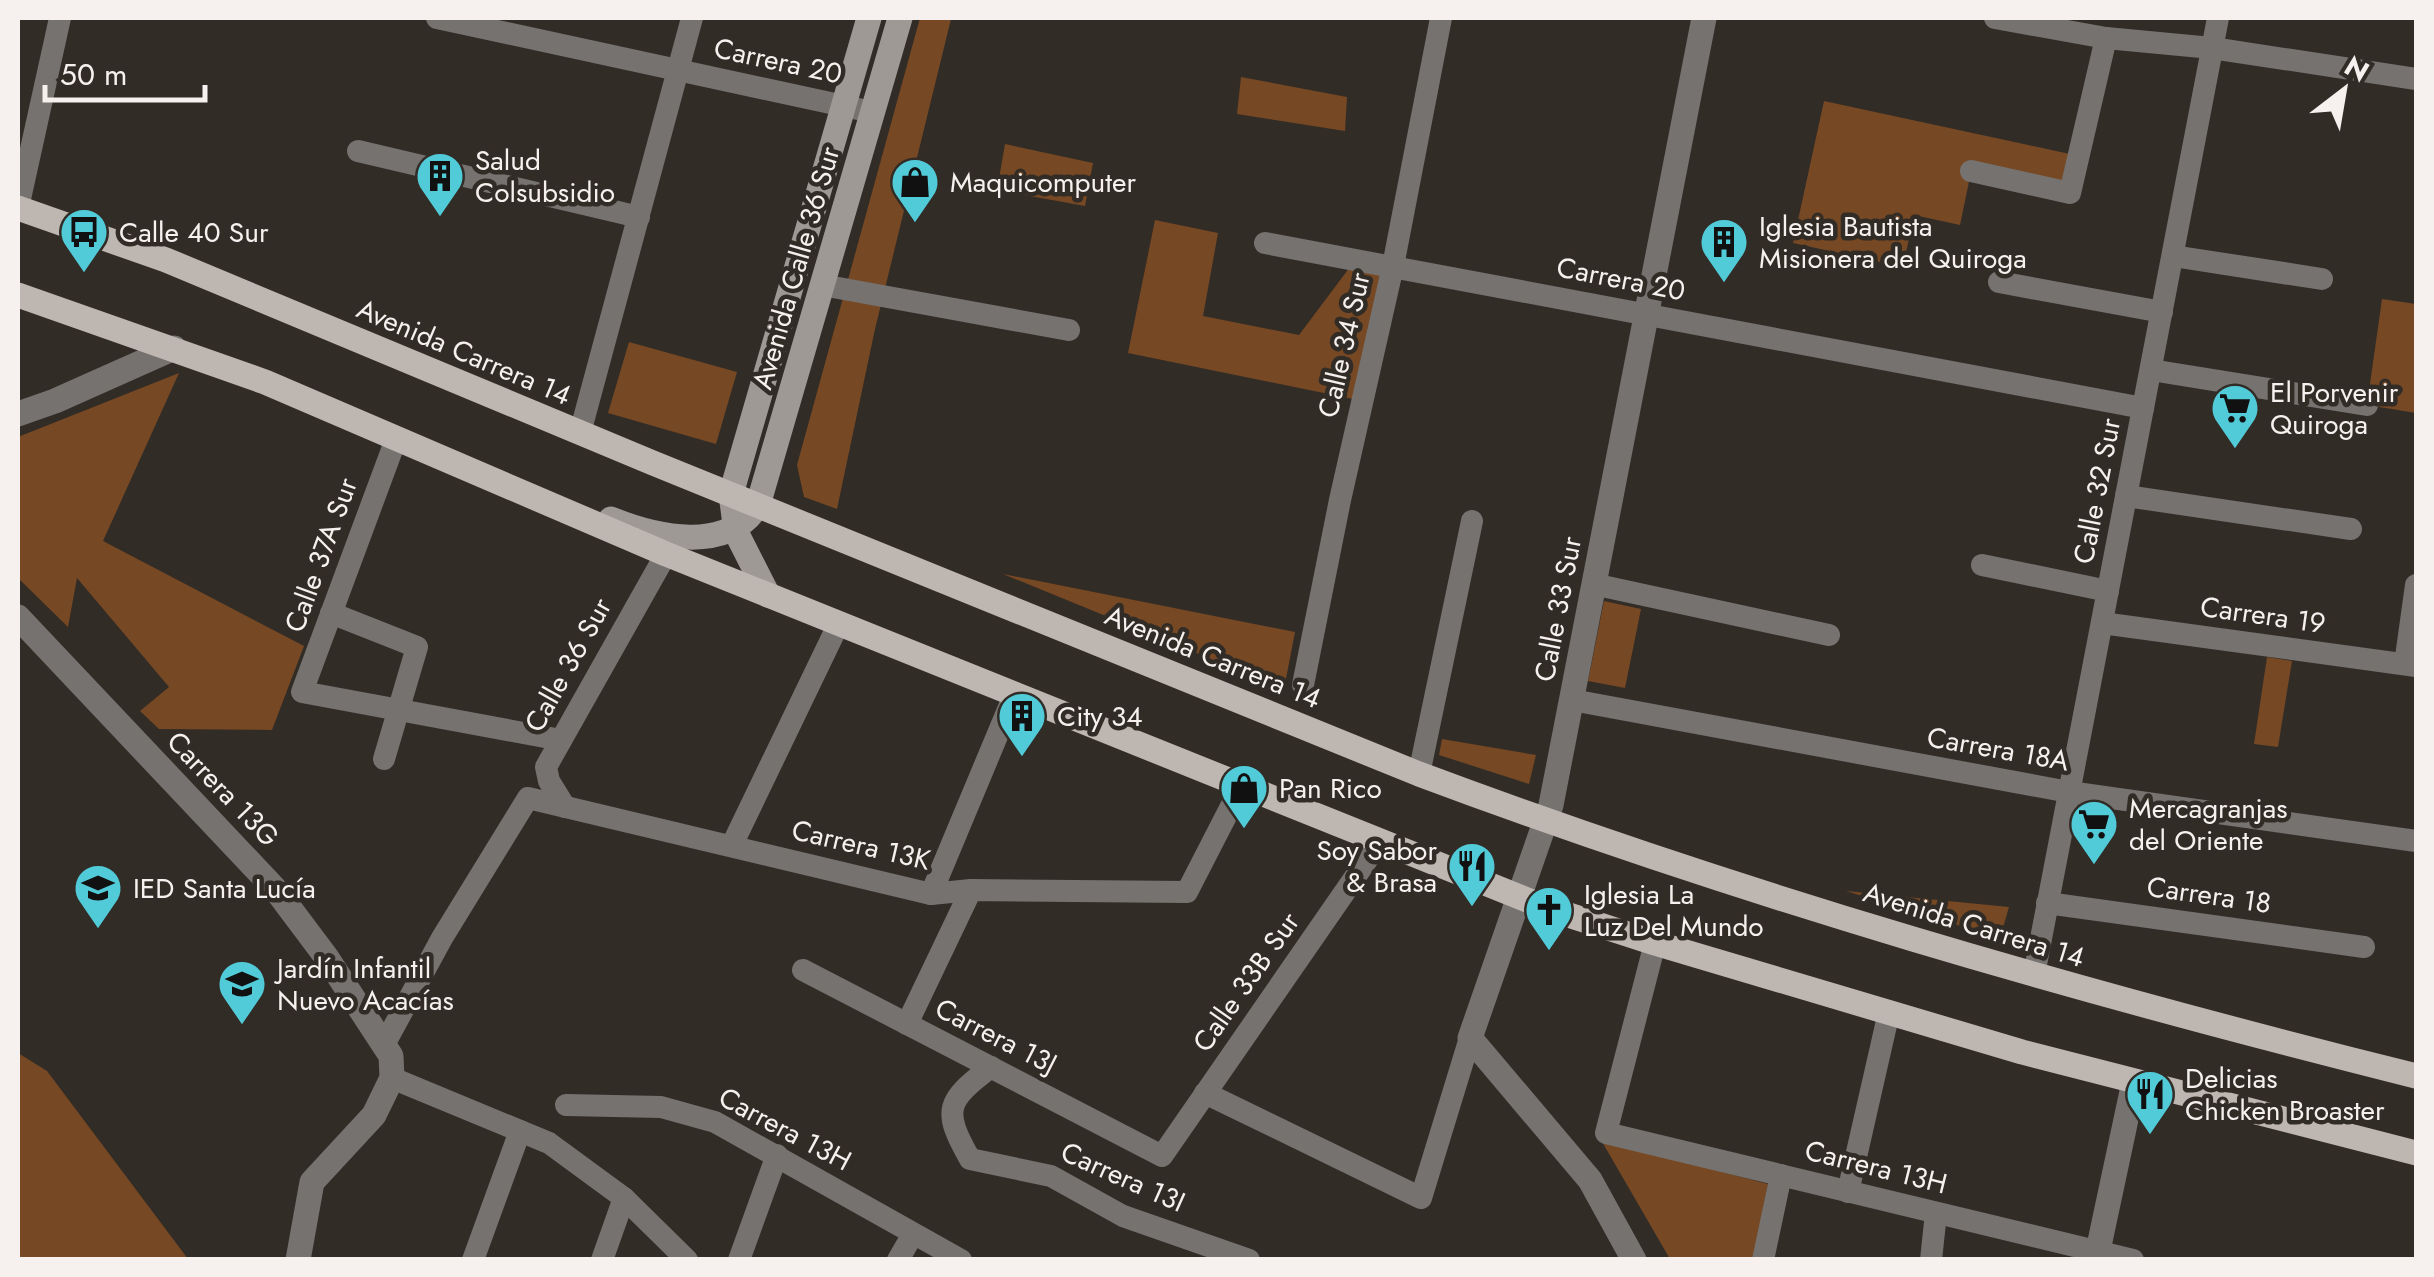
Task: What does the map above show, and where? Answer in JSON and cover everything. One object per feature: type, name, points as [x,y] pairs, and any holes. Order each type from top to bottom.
[{"type":"main road","name":"Avenida Calle 36 Sur","points":[[768,595],[735,527],[731,494],[870,18]]},
{"type":"main road","name":"Avenida Calle 36 Sur","points":[[735,527],[758,504],[900,18]]},
{"type":"main road","name":"Avenida Carrera 14","points":[[18,208],[166,260],[580,433],[1546,822],[2034,975],[2416,1076]]},
{"type":"main road","points":[[18,295],[265,382],[666,554],[1519,897],[1655,943],[2134,1082],[2416,1153]]},
{"type":"main road","points":[[396,439],[478,465],[638,529],[700,537],[735,527]]},
{"type":"street","points":[[18,208],[24,148],[60,18]]},
{"type":"street","name":"Carrera 20","points":[[437,18],[872,112]]},
{"type":"street","points":[[580,433],[692,18]]},
{"type":"street","name":"Calle 34 Sur","points":[[1303,685],[1393,266],[1441,18]]},
{"type":"street","name":"Calle 33 Sur","points":[[1205,1093],[1421,1198],[1470,1038],[1546,822],[1704,18]]},
{"type":"street","points":[[1994,18],[2106,38],[2212,48],[2416,80]]},
{"type":"street","name":"Calle 32 Sur","points":[[2034,975],[2218,18]]},
{"type":"street","points":[[1971,172],[2070,193],[2106,38]]},
{"type":"street","points":[[358,151],[639,217]]},
{"type":"street","name":"Carrera 20","points":[[1265,243],[2143,408]]},
{"type":"street","points":[[2173,256],[2322,278]]},
{"type":"street","points":[[1999,282],[2162,312]]},
{"type":"street","points":[[822,284],[1069,330]]},
{"type":"street","points":[[18,414],[55,402],[174,348]]},
{"type":"street","points":[[2151,370],[2367,405]]},
{"type":"street","name":"Calle 37A Sur","points":[[396,439],[302,692],[398,710]]},
{"type":"street","points":[[2126,496],[2352,529]]},
{"type":"street","points":[[1419,774],[1472,520]]},
{"type":"street","name":"Calle 36 Sur","points":[[565,807],[548,781],[546,767],[666,554]]},
{"type":"street","points":[[1982,565],[2108,590]]},
{"type":"street","points":[[1593,584],[1829,634]]},
{"type":"street","points":[[2411,665],[2416,584]]},
{"type":"street","points":[[331,613],[416,647],[384,759]]},
{"type":"street","name":"Carrera 13G","points":[[18,617],[276,890],[386,1043],[392,1056],[392,1078]]},
{"type":"street","points":[[732,845],[838,622]]},
{"type":"street","name":"Carrera 19","points":[[2102,623],[2411,665]]},
{"type":"street","points":[[931,894],[1015,693]]},
{"type":"street","name":"Carrera 18A","points":[[1572,700],[2069,792],[2416,841]]},
{"type":"street","points":[[398,710],[561,740]]},
{"type":"street","name":"Carrera 13K","points":[[386,1043],[442,938],[528,798],[931,894],[972,890],[1187,892],[1242,785]]},
{"type":"street","name":"Calle 33B Sur","points":[[1162,1156],[1380,841]]},
{"type":"street","points":[[908,1024],[972,890]]},
{"type":"street","name":"Carrera 18","points":[[2046,903],[2364,947]]},
{"type":"street","name":"Carrera 13H","points":[[1655,943],[1606,1132],[2096,1255],[2133,1260]]},
{"type":"street","name":"Carrera 13J","points":[[803,970],[1162,1156]]},
{"type":"street","points":[[1848,1192],[1889,1012]]},
{"type":"street","points":[[1470,1038],[1590,1180],[1634,1260]]},
{"type":"street","name":"Carrera 13I","points":[[991,1068],[966,1086],[952,1106],[952,1127],[970,1159],[1051,1176],[1123,1216],[1249,1260]]},
{"type":"street","points":[[298,1260],[312,1182],[374,1114],[392,1078],[549,1143],[624,1198],[687,1260]]},
{"type":"street","points":[[2096,1255],[2134,1082]]},
{"type":"street","name":"Carrera 13H","points":[[566,1105],[661,1107],[715,1122],[961,1260]]},
{"type":"street","points":[[473,1260],[520,1132]]},
{"type":"street","points":[[739,1260],[777,1155]]},
{"type":"street","points":[[1764,1260],[1781,1175]]},
{"type":"street","points":[[602,1260],[624,1198]]},
{"type":"street","points":[[1931,1260],[1936,1212]]},
{"type":"street","points":[[898,1260],[913,1234]]},
{"type":"shaded area","points":[[920,18],[964,18],[951,19],[875,329],[837,509],[804,497],[797,465]]},
{"type":"shaded area","points":[[1241,77],[1347,97],[1345,131],[1237,114]]},
{"type":"shaded area","points":[[1824,101],[2079,156],[2070,193],[1971,172],[1960,225],[1914,215],[1903,267],[1793,243]]},
{"type":"shaded area","points":[[1005,144],[1093,163],[1085,206],[997,190]]},
{"type":"shaded area","points":[[1155,220],[1218,233],[1203,316],[1299,335],[1350,267],[1384,275],[1358,400],[1128,353]]},
{"type":"shaded area","points":[[2382,299],[2416,304],[2416,413],[2367,405]]},
{"type":"shaded area","points":[[629,342],[737,372],[716,444],[608,413]]},
{"type":"shaded area","points":[[179,373],[103,541],[304,646],[272,730],[159,729],[140,711],[169,687],[77,578],[68,627],[18,578],[18,437]]},
{"type":"shaded area","points":[[1003,574],[1295,632],[1284,689]]},
{"type":"shaded area","points":[[1604,601],[1641,609],[1625,688],[1588,681]]},
{"type":"shaded area","points":[[2267,657],[2292,661],[2278,747],[2254,744]]},
{"type":"shaded area","points":[[1442,739],[1536,755],[1529,784],[1439,755]]},
{"type":"shaded area","points":[[1846,891],[2009,907],[2000,938]]},
{"type":"shaded area","points":[[18,1053],[47,1071],[188,1259],[18,1259]]},
{"type":"shaded area","points":[[1601,1140],[1768,1184],[1753,1259],[1670,1259]]},
{"type":"place","name":"Salud Colsubsidio","points":[[440,218]]},
{"type":"place","name":"Maquicomputer","points":[[915,224]]},
{"type":"place","name":"Calle 40 Sur","points":[[84,274]]},
{"type":"place","name":"Iglesia Bautista Misionera del Quiroga","points":[[1724,284]]},
{"type":"place","name":"El Porvenir Quiroga","points":[[2235,450]]},
{"type":"place","name":"City 34","points":[[1022,758]]},
{"type":"place","name":"Pan Rico","points":[[1244,830]]},
{"type":"place","name":"Mercagranjas del Oriente","points":[[2094,866]]},
{"type":"place","name":"Soy Sabor & Brasa","points":[[1472,908]]},
{"type":"place","name":"IED Santa Lucía","points":[[98,930]]},
{"type":"place","name":"Iglesia La Luz Del Mundo","points":[[1549,952]]},
{"type":"place","name":"Jardín Infantil Nuevo Acacías","points":[[242,1026]]},
{"type":"place","name":"Delicias Chicken Broaster","points":[[2150,1136]]}]
